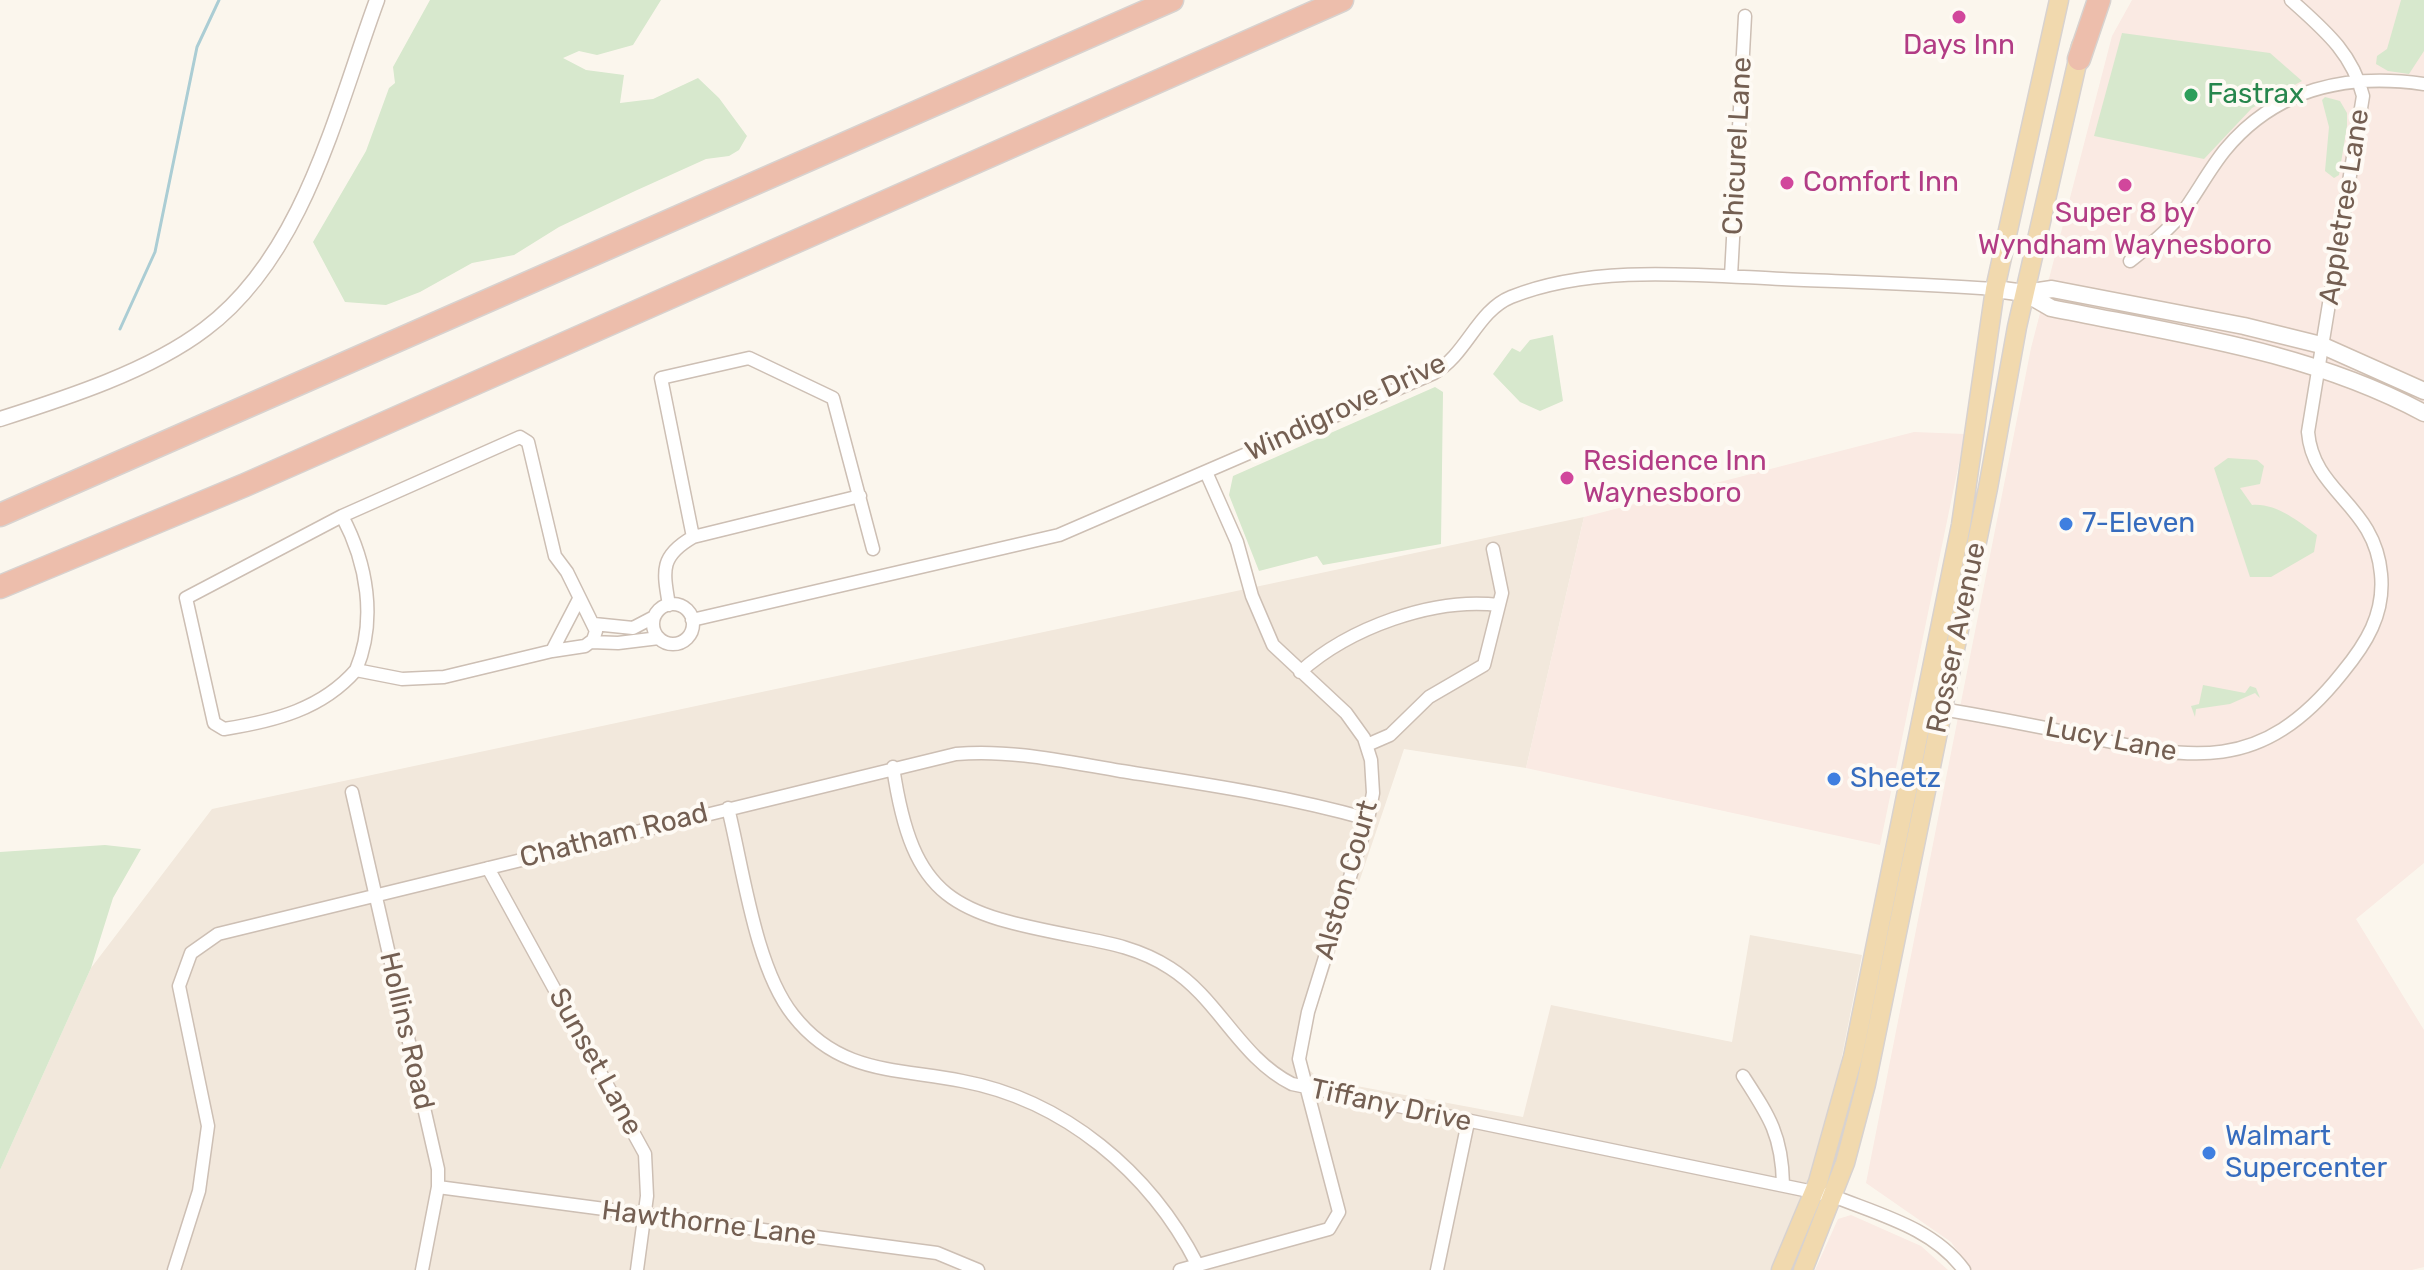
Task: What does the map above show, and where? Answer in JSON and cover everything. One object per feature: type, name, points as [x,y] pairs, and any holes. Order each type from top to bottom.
[{"type":"highway","points":[[0,515],[1172,0]]},
{"type":"highway","points":[[0,587],[259,479],[1342,0]]},
{"type":"highway","points":[[2079,59],[2099,0]]},
{"type":"main road","name":"Rosser Avenue","points":[[1933,707],[1975,449],[1995,289],[2059,0]]},
{"type":"main road","name":"Rosser Avenue","points":[[1803,1270],[1824,1194],[2079,59],[2088,0]]},
{"type":"main road","points":[[1995,289],[2025,293],[2052,289],[2244,326],[2321,345],[2424,391]]},
{"type":"main road","points":[[2025,293],[2051,308],[2252,349],[2319,368],[2424,413]]},
{"type":"main road","name":"Rosser Avenue","points":[[1781,1270],[1824,1194]]},
{"type":"street","points":[[0,419],[149,362],[188,342],[235,303],[261,271],[300,207],[377,0]]},
{"type":"street","name":"Appletree Lane","points":[[2291,0],[2345,52],[2359,79],[2363,96],[2321,345]]},
{"type":"street","name":"Chicurel Lane","points":[[1731,276],[1745,16]]},
{"type":"street","points":[[2130,261],[2178,217],[2217,160],[2249,125],[2299,95],[2359,79],[2424,84]]},
{"type":"street","name":"Windigrove Drive","points":[[692,620],[1040,541],[1206,472],[1445,366],[1461,352],[1489,313],[1512,296],[1569,283],[1627,276],[1731,276],[1995,289]]},
{"type":"street","name":"Lucy Lane","points":[[1933,707],[2181,755],[2216,753],[2254,743],[2289,725],[2313,705],[2366,642],[2379,607],[2381,585],[2376,551],[2364,523],[2324,477],[2311,453],[2308,417],[2321,345]]},
{"type":"street","points":[[693,537],[661,378],[749,358],[833,398],[873,549]]},
{"type":"street","points":[[342,516],[353,537],[367,599],[367,635],[356,670],[331,695],[301,711],[224,729],[214,723],[186,598],[342,516],[520,437],[528,442],[555,556],[592,620],[591,642]]},
{"type":"street","name":"Alston Court","points":[[1180,1270],[1329,1229],[1339,1212],[1299,1059],[1303,1035],[1368,819],[1374,776],[1367,745],[1346,713],[1281,655],[1267,633],[1237,542],[1206,472]]},
{"type":"street","points":[[669,605],[667,561],[671,553],[693,537],[860,496]]},
{"type":"street","points":[[1367,745],[1390,735],[1429,697],[1484,665],[1501,585],[1493,549]]},
{"type":"street","points":[[552,651],[562,634],[562,625],[572,615],[579,599]]},
{"type":"street","points":[[1300,672],[1341,641],[1376,625],[1467,603],[1499,605]]},
{"type":"street","points":[[572,615],[633,628],[669,605],[684,608],[692,620],[691,632],[682,642],[670,644],[659,638],[653,629],[654,617]]},
{"type":"street","points":[[562,634],[575,647]]},
{"type":"street","points":[[356,670],[402,679],[444,677],[591,642],[618,643],[659,638]]},
{"type":"street","name":"Chatham Road","points":[[174,1270],[199,1191],[207,1149],[206,1102],[179,998],[185,962],[199,944],[218,934],[956,754],[995,753],[1277,795],[1368,819]]},
{"type":"street","name":"Tiffany Drive","points":[[893,767],[913,848],[928,874],[952,898],[1002,922],[1132,949],[1156,959],[1201,993],[1261,1065],[1308,1090],[1824,1194],[1918,1231],[1940,1245],[1964,1270]]},
{"type":"street","name":"Hollins Road","points":[[352,792],[438,1169],[438,1187],[422,1270]]},
{"type":"street","points":[[728,808],[765,962],[781,998],[800,1023],[831,1049],[875,1070],[987,1087],[1070,1124],[1110,1152],[1150,1193],[1172,1221],[1197,1264]]},
{"type":"street","name":"Sunset Lane","points":[[488,868],[639,1139],[647,1167],[645,1216],[637,1270]]},
{"type":"street","points":[[1743,1076],[1778,1135],[1783,1184]]},
{"type":"street","points":[[1437,1270],[1468,1122]]},
{"type":"street","name":"Hawthorne Lane","points":[[438,1187],[937,1253],[978,1270]]},
{"type":"shaded area","points":[[2132,0],[2424,0],[2424,863],[2356,919],[2424,1030],[2424,1267],[2412,1270],[1971,1270],[1951,1242],[1866,1183],[2031,348],[2112,36]]},
{"type":"shaded area","points":[[1914,432],[1965,434],[1880,845],[1526,768],[1584,517]]},
{"type":"shaded area","points":[[1584,517],[1526,768],[1404,749],[1299,1060],[1319,1079],[1523,1117],[1551,1005],[1732,1042],[1750,935],[1862,955],[1815,1192],[1777,1270],[0,1270],[0,1170],[91,968],[212,809]]},
{"type":"shaded area","points":[[1851,1215],[1921,1246],[1948,1270],[1815,1270],[1838,1219]]},
{"type":"green space","points":[[430,0],[661,0],[633,45],[597,55],[579,51],[563,58],[586,70],[624,75],[620,103],[653,99],[698,78],[719,98],[747,136],[739,150],[729,156],[706,159],[635,191],[559,227],[514,255],[472,263],[420,292],[386,305],[345,302],[313,242],[366,151],[389,88],[395,83],[393,67]]},
{"type":"green space","points":[[2401,0],[2424,0],[2424,51],[2409,74],[2388,71],[2376,64],[2377,56],[2387,49]]},
{"type":"green space","name":"Fastrax","points":[[2122,33],[2270,53],[2302,81],[2252,108],[2204,159],[2094,136]]},
{"type":"green space","points":[[2325,97],[2340,101],[2347,113],[2339,175],[2334,178],[2325,171],[2329,127],[2322,100]]},
{"type":"green space","points":[[1553,335],[1563,401],[1540,411],[1520,402],[1493,374],[1512,348],[1520,352],[1530,340]]},
{"type":"green space","points":[[1435,387],[1443,392],[1441,544],[1323,565],[1317,556],[1259,571],[1229,495],[1233,476]]},
{"type":"green space","points":[[2228,458],[2257,460],[2264,466],[2260,484],[2240,488],[2252,505],[2278,510],[2317,535],[2314,552],[2271,577],[2250,577],[2214,468]]},
{"type":"green space","points":[[2203,685],[2245,693],[2250,686],[2256,688],[2260,698],[2255,693],[2230,704],[2196,709],[2195,717],[2191,706],[2199,704]]},
{"type":"green space","points":[[105,845],[141,849],[113,898],[91,968],[0,1170],[0,852]]},
{"type":"waterway","points":[[120,329],[155,252],[197,47],[219,0]]},
{"type":"place","name":"Days Inn","points":[[1959,17]]},
{"type":"place","name":"Fastrax","points":[[2191,95]]},
{"type":"place","name":"Comfort Inn","points":[[1787,183]]},
{"type":"place","name":"Super 8 by Wyndham Waynesboro","points":[[2125,185]]},
{"type":"place","name":"Residence Inn Waynesboro","points":[[1567,478]]},
{"type":"place","name":"7-Eleven","points":[[2066,524]]},
{"type":"place","name":"Sheetz","points":[[1834,779]]},
{"type":"place","name":"Walmart Supercenter","points":[[2209,1153]]}]
